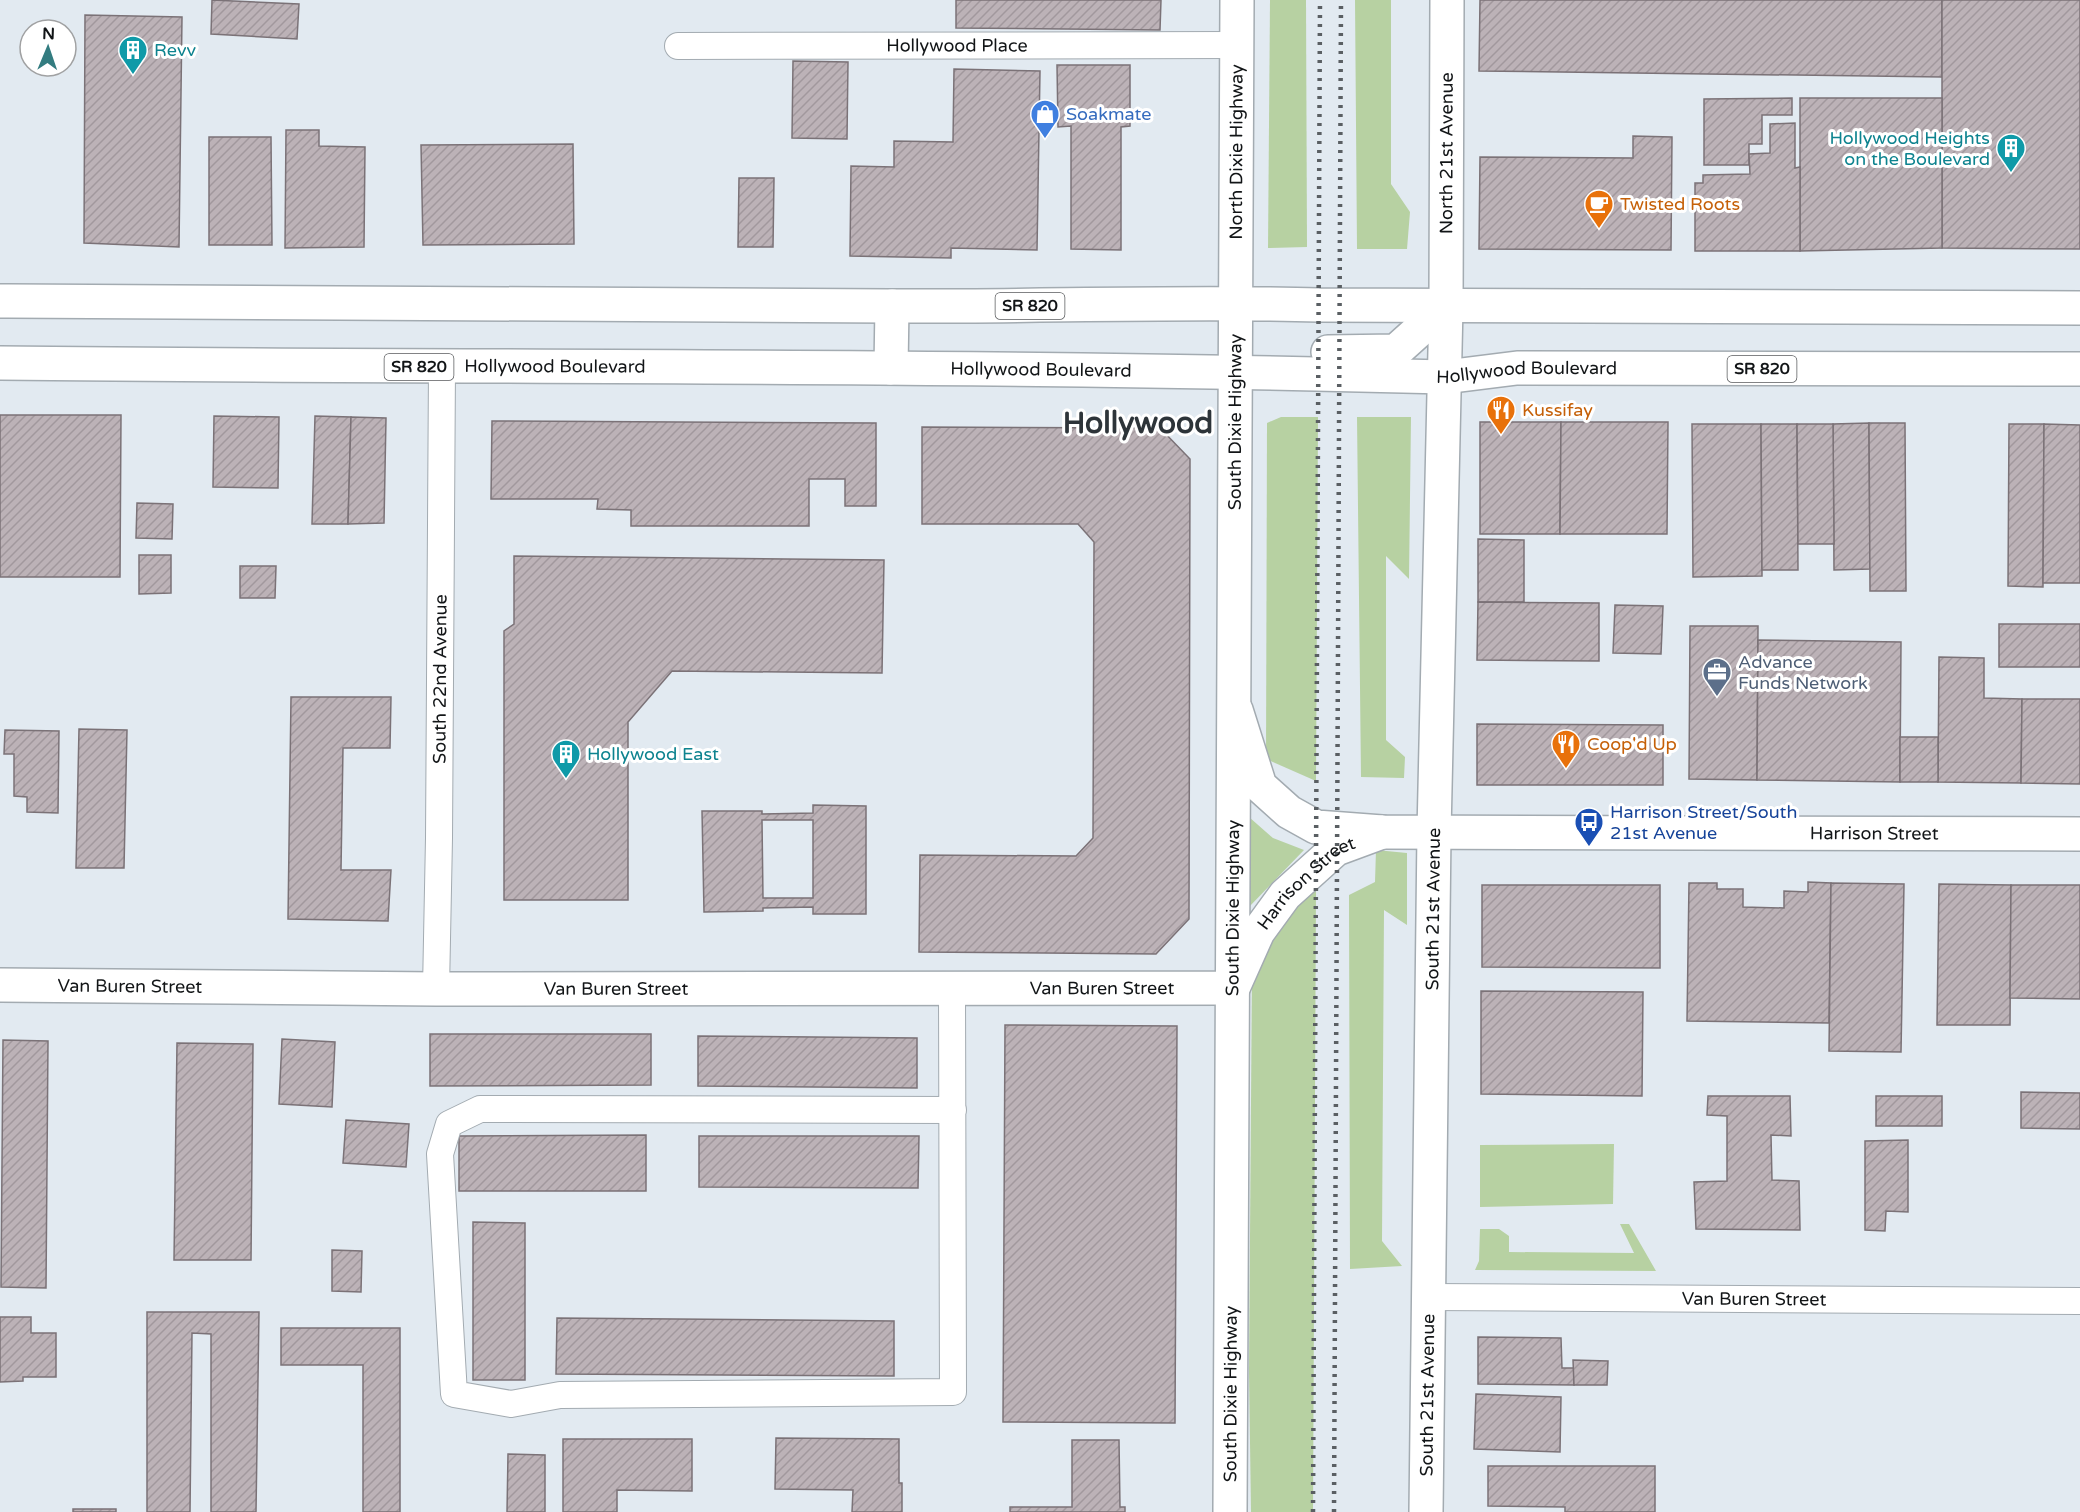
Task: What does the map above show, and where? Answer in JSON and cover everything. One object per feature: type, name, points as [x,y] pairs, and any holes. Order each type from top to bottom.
[{"type":"main road","name":"North Dixie Highway","points":[[1235,303],[1237,0]]},
{"type":"main road","name":"North 21st Avenue","points":[[1446,306],[1447,0]]},
{"type":"main road","name":"SR 820","points":[[0,301],[447,305],[891,306],[1235,303],[2080,308]]},
{"type":"main road","name":"South Dixie Highway","points":[[1230,1512],[1235,303]]},
{"type":"main road","points":[[891,306],[906,368]]},
{"type":"main road","points":[[1235,362],[1396,351],[1446,306]]},
{"type":"main road","name":"South 21st Avenue","points":[[1426,1512],[1434,832],[1446,306]]},
{"type":"main road","name":"Hollywood Boulevard","points":[[0,363],[906,368],[1235,362],[1445,376],[1517,368],[2080,369]]},
{"type":"main road","name":"Harrison Street","points":[[1233,700],[1260,786],[1289,812],[1316,827],[1382,832],[2080,834]]},
{"type":"main road","name":"Harrison Street","points":[[1233,988],[1258,932],[1285,896],[1336,849],[1382,832]]},
{"type":"main road","name":"Van Buren Street","points":[[0,985],[436,989],[1233,988]]},
{"type":"street","name":"Hollywood Place","points":[[678,46],[1237,45]]},
{"type":"street","name":"South 22nd Avenue","points":[[436,989],[442,367]]},
{"type":"street","points":[[952,989],[953,1110],[953,1392],[560,1395],[511,1404],[454,1394],[440,1154],[449,1124],[480,1109],[953,1110]]},
{"type":"street","name":"Van Buren Street","points":[[1427,1297],[2080,1301]]},
{"type":"green space","points":[[1270,0],[1306,0],[1307,247],[1268,248]]},
{"type":"green space","points":[[1355,0],[1391,0],[1391,184],[1410,212],[1407,249],[1357,249]]},
{"type":"green space","points":[[1281,417],[1318,417],[1316,781],[1266,759],[1267,423]]},
{"type":"green space","points":[[1357,417],[1411,417],[1409,579],[1386,556],[1386,740],[1405,757],[1404,778],[1361,777]]},
{"type":"green space","points":[[1249,817],[1273,838],[1304,850],[1249,907]]},
{"type":"green space","points":[[1376,850],[1407,853],[1407,925],[1384,910],[1382,1241],[1402,1266],[1350,1269],[1349,895],[1375,882]]},
{"type":"green space","points":[[1316,890],[1313,1512],[1251,1512],[1249,1372],[1252,968],[1283,910]]},
{"type":"green space","points":[[1614,1144],[1613,1204],[1480,1207],[1480,1145]]},
{"type":"green space","points":[[1620,1224],[1629,1224],[1656,1271],[1475,1270],[1479,1261],[1480,1229],[1499,1229],[1509,1236],[1509,1252],[1634,1253]]},
{"type":"building","points":[[212,0],[299,4],[297,39],[211,34]]},
{"type":"building","points":[[956,0],[1161,0],[1160,30],[956,28]]},
{"type":"building","name":"Hollywood Heights on the Boulevard","points":[[1480,0],[1942,0],[1942,77],[1479,71]]},
{"type":"building","name":"Hollywood Heights on the Boulevard","points":[[1942,0],[2080,0],[2080,249],[1942,248]]},
{"type":"building","name":"Revv","points":[[85,15],[182,17],[179,247],[84,243]]},
{"type":"building","points":[[793,61],[848,62],[847,139],[792,138]]},
{"type":"building","points":[[1057,65],[1130,65],[1130,126],[1121,127],[1121,250],[1071,249],[1071,126],[1058,127]]},
{"type":"building","points":[[954,69],[1040,71],[1037,250],[951,248],[951,258],[850,256],[851,166],[894,167],[894,141],[953,142]]},
{"type":"building","points":[[1792,98],[1792,115],[1762,115],[1762,144],[1749,144],[1749,165],[1704,165],[1704,99]]},
{"type":"building","points":[[1800,98],[1942,98],[1942,248],[1800,251]]},
{"type":"building","points":[[1795,123],[1795,168],[1800,167],[1800,251],[1695,251],[1695,183],[1703,183],[1703,175],[1750,174],[1749,154],[1770,153],[1770,124]]},
{"type":"building","points":[[286,130],[319,130],[319,146],[365,147],[364,247],[285,248]]},
{"type":"building","points":[[1633,136],[1672,137],[1671,250],[1479,249],[1480,157],[1633,158]]},
{"type":"building","points":[[209,137],[271,137],[272,245],[209,245]]},
{"type":"building","points":[[573,144],[574,244],[423,245],[421,145]]},
{"type":"building","points":[[739,178],[774,178],[773,247],[738,247]]},
{"type":"building","points":[[0,415],[121,415],[120,577],[0,577]]},
{"type":"building","points":[[214,416],[279,417],[278,488],[213,487]]},
{"type":"building","points":[[315,416],[351,417],[348,524],[312,524]]},
{"type":"building","points":[[351,417],[386,418],[384,523],[348,524]]},
{"type":"building","points":[[492,421],[876,423],[876,506],[845,506],[845,479],[809,479],[809,526],[631,526],[631,510],[597,509],[598,499],[491,499]]},
{"type":"building","points":[[1480,422],[1561,422],[1560,534],[1480,534]]},
{"type":"building","points":[[1561,422],[1668,422],[1667,534],[1560,534]]},
{"type":"building","points":[[1869,423],[1870,569],[1834,570],[1833,424]]},
{"type":"building","points":[[1869,423],[1905,423],[1906,591],[1870,591]]},
{"type":"building","points":[[1692,424],[1761,424],[1762,576],[1693,577]]},
{"type":"building","points":[[1761,424],[1797,424],[1798,570],[1762,570]]},
{"type":"building","points":[[1797,424],[1833,424],[1834,544],[1798,544]]},
{"type":"building","points":[[2009,424],[2044,424],[2043,587],[2008,586]]},
{"type":"building","points":[[2044,424],[2080,425],[2080,583],[2043,583]]},
{"type":"building","points":[[922,427],[1160,428],[1190,459],[1189,919],[1156,954],[919,952],[920,855],[1076,856],[1093,838],[1094,542],[1078,524],[922,524]]},
{"type":"building","points":[[137,503],[173,504],[172,539],[136,538]]},
{"type":"building","points":[[1478,539],[1524,540],[1524,602],[1478,602]]},
{"type":"building","points":[[139,555],[171,555],[171,593],[139,594]]},
{"type":"building","name":"Hollywood East","points":[[514,556],[884,560],[882,673],[672,671],[628,722],[628,900],[504,900],[504,631],[514,624]]},
{"type":"building","points":[[240,566],[276,566],[275,598],[240,598]]},
{"type":"building","points":[[1478,602],[1599,603],[1599,661],[1477,660]]},
{"type":"building","points":[[1615,605],[1663,606],[1661,654],[1613,653]]},
{"type":"building","points":[[1999,624],[2080,624],[2080,667],[1999,667]]},
{"type":"building","points":[[1690,626],[1758,626],[1757,780],[1689,779]]},
{"type":"building","points":[[1758,640],[1901,642],[1900,782],[1757,780]]},
{"type":"building","points":[[1939,657],[1984,658],[1984,698],[2022,699],[2021,783],[1938,782]]},
{"type":"building","points":[[291,697],[391,697],[390,748],[343,748],[341,870],[391,870],[388,921],[288,919]]},
{"type":"building","points":[[2022,699],[2080,699],[2080,784],[2021,783]]},
{"type":"building","points":[[1477,724],[1663,725],[1663,785],[1477,785]]},
{"type":"building","points":[[79,729],[127,730],[124,868],[76,868]]},
{"type":"building","points":[[5,730],[59,731],[58,813],[27,812],[27,797],[14,796],[14,754],[4,754]]},
{"type":"building","points":[[1900,737],[1938,737],[1938,782],[1900,782]]},
{"type":"building","points":[[813,805],[866,806],[866,914],[813,914],[813,907],[704,912],[702,811],[762,811],[762,814],[813,813]],"holes":[[[762,820],[813,820],[813,898],[763,898]]]},
{"type":"building","points":[[1808,882],[1831,883],[1829,1023],[1687,1021],[1689,883],[1717,883],[1717,889],[1743,889],[1743,907],[1784,908],[1784,891],[1808,892]]},
{"type":"building","points":[[1831,883],[1904,884],[1901,1052],[1829,1051]]},
{"type":"building","points":[[1939,884],[2011,885],[2010,1025],[1937,1025]]},
{"type":"building","points":[[1482,885],[1660,885],[1660,968],[1482,967]]},
{"type":"building","points":[[2011,885],[2080,885],[2080,999],[2010,998]]},
{"type":"building","points":[[1481,991],[1643,992],[1642,1096],[1481,1094]]},
{"type":"building","points":[[1005,1025],[1177,1026],[1175,1423],[1003,1422]]},
{"type":"building","points":[[430,1034],[651,1034],[651,1085],[430,1086]]},
{"type":"building","points":[[698,1036],[917,1038],[917,1088],[698,1086]]},
{"type":"building","points":[[282,1039],[335,1042],[332,1107],[279,1104]]},
{"type":"building","points":[[3,1040],[48,1041],[46,1288],[1,1287]]},
{"type":"building","points":[[177,1043],[253,1044],[251,1260],[174,1260]]},
{"type":"building","points":[[2021,1092],[2080,1093],[2080,1129],[2021,1128]]},
{"type":"building","points":[[1708,1096],[1790,1096],[1791,1136],[1771,1135],[1772,1180],[1799,1181],[1800,1230],[1696,1229],[1694,1182],[1727,1181],[1727,1116],[1707,1115]]},
{"type":"building","points":[[1876,1096],[1942,1096],[1942,1126],[1876,1126]]},
{"type":"building","points":[[346,1120],[409,1124],[406,1167],[343,1163]]},
{"type":"building","points":[[646,1135],[646,1191],[459,1191],[459,1136]]},
{"type":"building","points":[[699,1136],[919,1136],[918,1188],[699,1187]]},
{"type":"building","points":[[1908,1140],[1908,1212],[1886,1211],[1885,1231],[1865,1230],[1865,1141]]},
{"type":"building","points":[[473,1222],[525,1223],[525,1380],[473,1380]]},
{"type":"building","points":[[332,1250],[362,1251],[361,1292],[332,1291]]},
{"type":"building","points":[[147,1312],[259,1312],[256,1512],[211,1512],[211,1334],[192,1333],[190,1512],[147,1512]]},
{"type":"building","points":[[0,1317],[31,1317],[31,1333],[56,1333],[56,1377],[23,1377],[23,1381],[0,1382]]},
{"type":"building","points":[[557,1318],[894,1321],[894,1376],[556,1374]]},
{"type":"building","points":[[281,1328],[400,1328],[400,1512],[363,1512],[363,1365],[281,1365]]},
{"type":"building","points":[[1478,1337],[1561,1338],[1562,1368],[1574,1368],[1574,1385],[1478,1384]]},
{"type":"building","points":[[1573,1360],[1608,1361],[1607,1385],[1574,1385]]},
{"type":"building","points":[[1476,1394],[1561,1397],[1560,1452],[1474,1449]]},
{"type":"building","points":[[776,1438],[899,1439],[899,1483],[902,1483],[902,1512],[852,1512],[853,1490],[775,1489]]},
{"type":"building","points":[[563,1439],[692,1439],[692,1491],[617,1490],[617,1512],[563,1512]]},
{"type":"building","points":[[1072,1440],[1119,1440],[1120,1507],[1125,1507],[1125,1512],[1010,1512],[1010,1507],[1072,1507]]},
{"type":"building","points":[[508,1454],[545,1455],[545,1512],[507,1512]]},
{"type":"building","points":[[1488,1466],[1655,1466],[1655,1512],[1565,1512],[1565,1507],[1488,1506]]},
{"type":"building","points":[[73,1509],[116,1509],[116,1512],[73,1512]]},
{"type":"railway","points":[[1313,1512],[1320,0]]},
{"type":"railway","points":[[1334,1512],[1341,0]]},
{"type":"place","name":"Revv","points":[[133,76]]},
{"type":"place","name":"Soakmate","points":[[1045,140]]},
{"type":"place","name":"Hollywood Heights on the Boulevard","points":[[2011,174]]},
{"type":"place","name":"Twisted Roots","points":[[1599,230]]},
{"type":"place","name":"Kussifay","points":[[1501,436]]},
{"type":"place","name":"Advance Funds Network","points":[[1717,698]]},
{"type":"place","name":"Coop'd Up","points":[[1566,770]]},
{"type":"place","name":"Hollywood East","points":[[566,780]]},
{"type":"place","name":"Harrison Street/South 21st Avenue","points":[[1589,848]]},
{"type":"district","name":"Hollywood","points":[[1138,423]]}]
